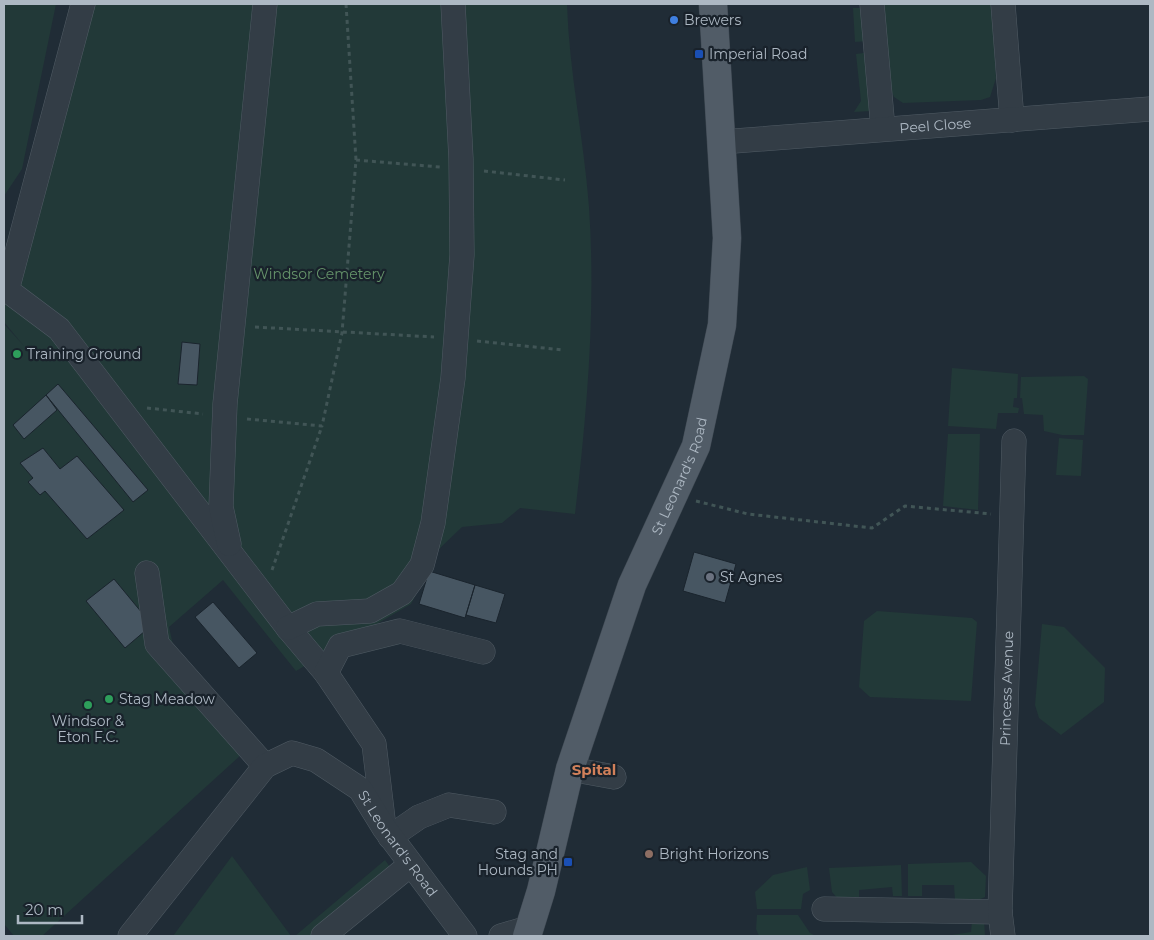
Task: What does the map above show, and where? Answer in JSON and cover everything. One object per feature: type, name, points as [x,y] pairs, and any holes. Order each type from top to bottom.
[{"type":"main road","name":"St Leonard's Road","points":[[527,932],[541,891],[570,769],[632,586],[696,446],[722,325],[727,238],[713,4]]},
{"type":"street","points":[[83,4],[7,290],[60,329],[288,628],[326,673],[374,744],[387,832],[449,804],[494,812]]},
{"type":"street","points":[[230,551],[221,507],[224,417],[265,4]]},
{"type":"street","points":[[288,628],[317,614],[370,610],[402,593],[422,565],[434,523],[453,378],[462,255],[461,168],[453,4]]},
{"type":"street","points":[[872,4],[883,129]]},
{"type":"street","points":[[1003,4],[1012,120]]},
{"type":"street","name":"Peel Close","points":[[722,142],[1150,109]]},
{"type":"street","name":"Princess Avenue","points":[[1003,936],[1000,912],[1014,441]]},
{"type":"street","points":[[130,936],[266,766],[157,644],[147,573]]},
{"type":"street","points":[[326,673],[340,646],[400,631],[483,652]]},
{"type":"street","name":"St Leonard's Road","points":[[266,766],[292,753],[316,760],[360,788],[410,865],[464,936]]},
{"type":"street","points":[[570,769],[614,777]]},
{"type":"street","points":[[323,936],[410,865]]},
{"type":"street","points":[[824,909],[1000,912]]},
{"type":"street","name":"St Leonard's Road","points":[[501,936],[527,932]]},
{"type":"path","points":[[266,599],[268,584],[322,426],[342,333],[356,160],[346,4]]},
{"type":"path","points":[[356,160],[461,168],[565,180]]},
{"type":"path","points":[[232,325],[342,333],[456,338],[563,350]]},
{"type":"path","points":[[118,405],[322,426]]},
{"type":"path","points":[[674,495],[748,514],[872,528],[905,506],[1012,516]]},
{"type":"green space","points":[[4,4],[56,4],[22,169],[4,196]]},
{"type":"green space","name":"Windsor Cemetery","points":[[85,4],[567,4],[568,29],[584,156],[591,246],[591,323],[587,399],[575,514],[520,508],[502,523],[462,527],[438,550],[411,604],[296,671],[223,580],[169,627],[175,654],[253,744],[42,936],[14,936],[4,924],[4,324],[24,346],[4,322],[4,301]]},
{"type":"green space","points":[[883,4],[992,4],[996,78],[990,97],[981,100],[903,103],[894,97],[891,90]]},
{"type":"green space","points":[[853,8],[866,8],[869,41],[855,42]]},
{"type":"green space","points":[[871,52],[870,111],[854,112],[861,101],[856,54]]},
{"type":"green space","points":[[952,368],[1018,374],[1017,398],[1014,398],[1013,407],[1019,408],[1018,413],[998,413],[996,429],[948,426]]},
{"type":"green space","points":[[1084,376],[1088,379],[1084,435],[1062,435],[1044,431],[1043,415],[1024,414],[1022,398],[1020,398],[1021,377]]},
{"type":"green space","points":[[948,434],[980,434],[978,510],[943,506]]},
{"type":"green space","points":[[1059,438],[1083,440],[1081,476],[1056,475]]},
{"type":"green space","points":[[877,611],[972,618],[977,622],[971,701],[870,697],[859,687],[864,621]]},
{"type":"green space","points":[[1042,624],[1064,627],[1105,668],[1104,702],[1061,735],[1039,718],[1035,705]]},
{"type":"green space","points":[[232,856],[291,936],[173,936]]},
{"type":"green space","points":[[385,860],[402,884],[339,936],[295,936]]},
{"type":"green space","points":[[971,862],[986,876],[985,897],[976,901],[955,900],[954,885],[922,885],[922,896],[908,896],[908,864]]},
{"type":"green space","points":[[901,865],[902,896],[893,896],[892,887],[859,890],[859,900],[840,901],[832,892],[829,868]]},
{"type":"green space","points":[[807,867],[810,890],[803,894],[801,909],[757,909],[755,892],[773,875]]},
{"type":"green space","points":[[757,915],[798,915],[810,933],[816,936],[759,936],[756,929]]},
{"type":"green space","points":[[972,920],[984,920],[985,936],[945,936],[971,932]]},
{"type":"building","points":[[182,342],[200,344],[197,385],[178,384]]},
{"type":"building","points":[[58,384],[148,490],[133,502],[46,395]]},
{"type":"building","points":[[46,395],[57,410],[24,439],[13,425]]},
{"type":"building","points":[[43,448],[60,469],[77,456],[124,510],[87,539],[45,491],[40,495],[28,482],[33,478],[20,463]]},
{"type":"building","name":"St Agnes","points":[[694,552],[736,564],[725,603],[683,591]]},
{"type":"building","points":[[429,571],[475,585],[465,618],[419,604]]},
{"type":"building","points":[[114,579],[152,625],[125,648],[86,601]]},
{"type":"building","points":[[475,585],[505,594],[496,623],[466,615]]},
{"type":"building","points":[[213,602],[257,653],[239,668],[195,617]]},
{"type":"place","name":"Brewers","points":[[674,20]]},
{"type":"place","name":"Imperial Road","points":[[699,54]]},
{"type":"place","name":"Training Ground","points":[[17,354]]},
{"type":"place","name":"St Agnes","points":[[710,577]]},
{"type":"place","name":"Stag Meadow","points":[[109,699]]},
{"type":"place","name":"Windsor & Eton F.C.","points":[[88,705]]},
{"type":"place","name":"Bright Horizons","points":[[649,854]]},
{"type":"place","name":"Stag and Hounds PH","points":[[568,862]]},
{"type":"district","name":"Spital","points":[[594,770]]}]
